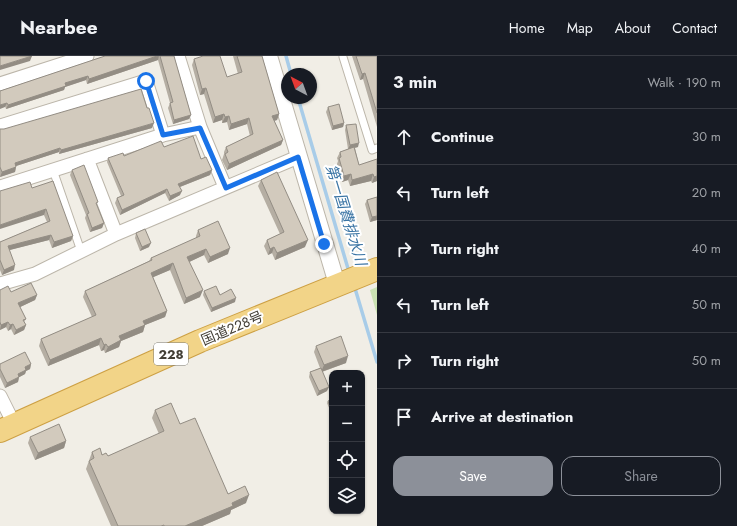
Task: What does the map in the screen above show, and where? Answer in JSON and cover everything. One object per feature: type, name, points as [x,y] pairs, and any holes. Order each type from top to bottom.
[{"type":"highway","name":"国道228号","points":[[7,428],[200,341],[371,271]]},
{"type":"street","points":[[0,84],[86,56]]},
{"type":"street","points":[[178,56],[200,128],[226,188]]},
{"type":"street","points":[[269,56],[298,157],[340,283]]},
{"type":"street","points":[[0,126],[146,81],[163,135]]},
{"type":"street","points":[[0,187],[163,135],[200,128]]},
{"type":"street","points":[[0,284],[35,274],[116,234],[298,157]]},
{"type":"street","points":[[87,159],[116,234]]},
{"type":"street","points":[[0,396],[7,428]]},
{"type":"lane","points":[[343,57],[372,150],[377,148]]},
{"type":"lane","points":[[53,170],[81,251]]},
{"type":"green space","points":[[377,287],[377,315],[370,290]]},
{"type":"building","points":[[0,56],[32,56],[0,66]]},
{"type":"building","points":[[105,56],[157,56],[89,79],[88,76],[65,83],[66,86],[8,105],[7,103],[0,105],[0,91]]},
{"type":"building","points":[[160,56],[174,56],[191,115],[174,120],[170,103],[173,102]]},
{"type":"building","points":[[203,56],[220,56],[227,77],[242,72],[237,56],[262,56],[279,114],[272,116],[283,140],[229,164],[225,154],[228,152],[226,147],[253,134],[249,118],[231,124],[229,116],[225,117],[224,114],[215,117],[206,88],[202,89],[194,59]]},
{"type":"building","points":[[356,56],[377,56],[377,113],[365,73],[362,74]]},
{"type":"building","points":[[141,89],[154,123],[61,150],[60,148],[15,163],[16,167],[2,172],[0,167],[0,129]]},
{"type":"building","points":[[339,104],[344,123],[333,126],[328,107]]},
{"type":"building","points":[[356,124],[359,143],[350,145],[346,125]]},
{"type":"building","points":[[193,136],[201,159],[206,157],[212,170],[178,184],[182,191],[170,196],[167,189],[122,210],[117,198],[124,195],[108,158],[123,153],[124,156],[161,141],[164,147]]},
{"type":"building","points":[[354,147],[359,165],[377,159],[377,176],[374,177],[373,174],[352,180],[351,174],[344,176],[339,158],[341,157],[340,152]]},
{"type":"building","points":[[84,165],[104,223],[92,228],[87,214],[89,213],[72,170]]},
{"type":"building","points":[[277,172],[308,240],[277,253],[274,247],[270,249],[267,240],[284,232],[261,180]]},
{"type":"building","points":[[53,181],[73,236],[54,242],[51,235],[8,246],[15,265],[4,270],[0,260],[0,242],[50,221],[46,209],[0,225],[0,191],[30,182],[32,188]]},
{"type":"building","points":[[377,197],[377,216],[372,217],[367,200]]},
{"type":"building","points":[[218,221],[230,248],[210,257],[206,249],[187,257],[203,290],[186,298],[173,263],[151,273],[167,311],[143,321],[145,325],[119,336],[121,340],[108,347],[106,344],[104,345],[101,338],[50,360],[41,339],[96,315],[85,291],[152,260],[151,258],[200,236],[198,230]]},
{"type":"building","points":[[145,229],[151,243],[142,247],[136,233]]},
{"type":"building","points":[[31,283],[37,295],[18,303],[26,319],[23,320],[26,325],[16,330],[13,324],[10,325],[8,322],[1,325],[0,290],[8,286],[11,292]]},
{"type":"building","points":[[216,286],[220,295],[231,289],[236,298],[212,308],[204,291]]},
{"type":"building","points":[[341,336],[348,356],[324,365],[316,346]]},
{"type":"building","points":[[25,352],[31,364],[25,367],[26,370],[18,374],[19,377],[7,383],[0,369],[0,364]]},
{"type":"building","points":[[321,368],[329,387],[319,391],[310,372]]},
{"type":"building","points":[[171,403],[180,424],[195,418],[228,494],[245,486],[249,495],[232,503],[233,506],[185,526],[118,526],[89,461],[94,458],[92,452],[100,448],[102,455],[106,453],[108,456],[164,431],[155,410]]},
{"type":"building","points":[[59,424],[66,441],[38,453],[30,437]]},
{"type":"waterway","name":"第一国費排水川","points":[[286,56],[289,68]]},
{"type":"waterway","name":"第一国費排水川","points":[[300,104],[349,272]]},
{"type":"waterway","name":"第一国費排水川","points":[[354,285],[377,362]]},
{"type":"route","points":[[146,81],[163,135],[200,128],[226,188],[298,157],[324,244]]}]
